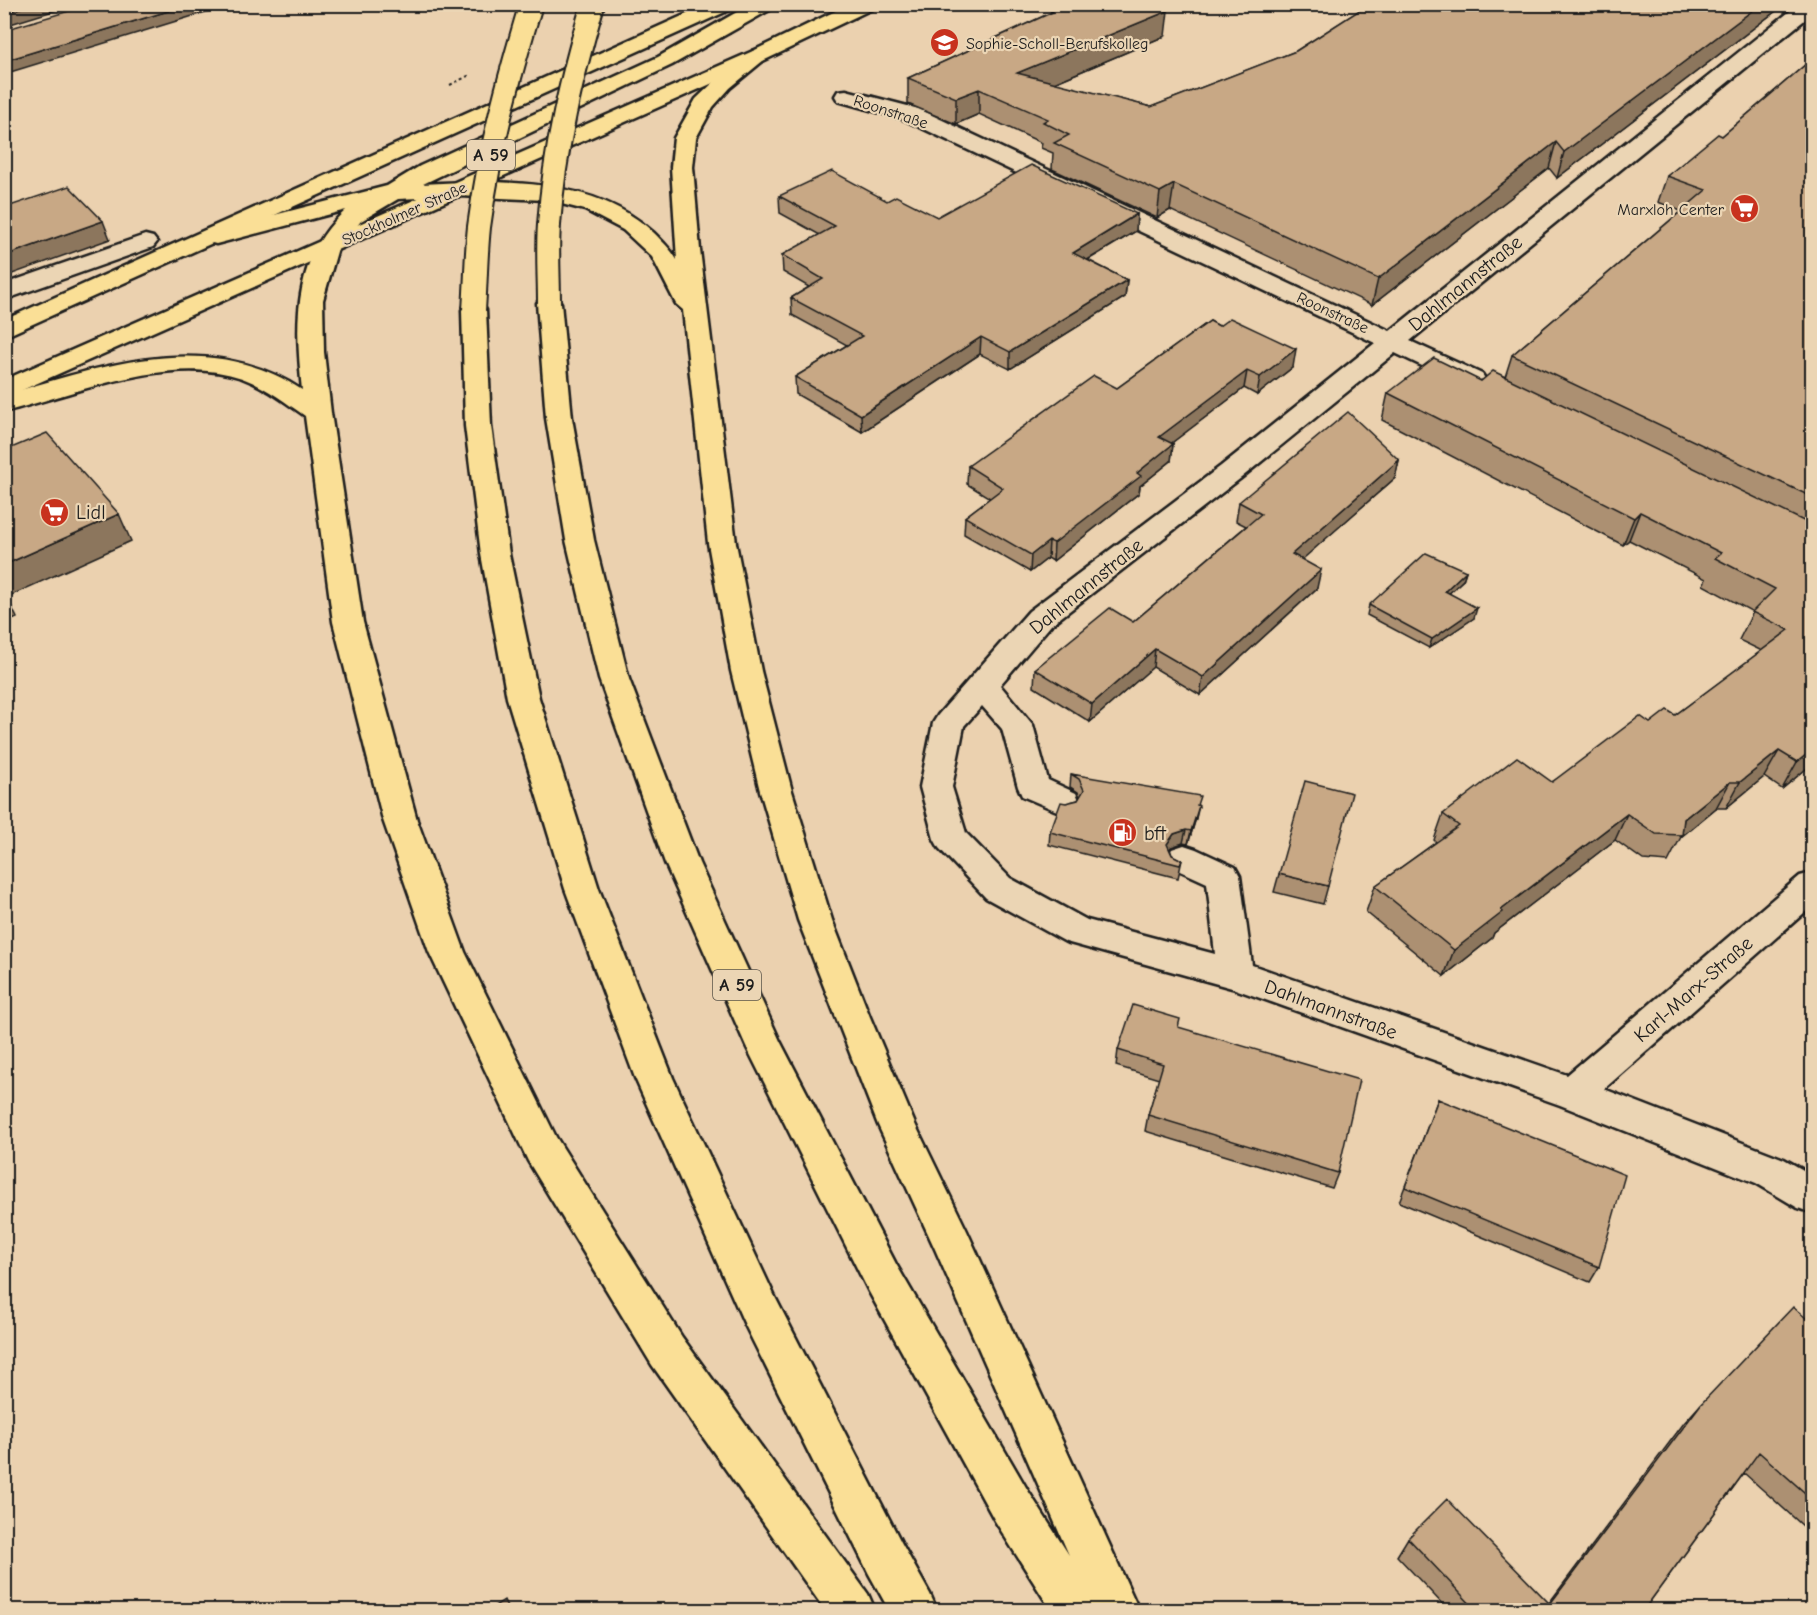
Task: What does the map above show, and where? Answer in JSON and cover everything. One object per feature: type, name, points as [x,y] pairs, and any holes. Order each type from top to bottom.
[{"type":"main road","name":"A 59","points":[[531,4],[509,75],[491,156],[479,229],[474,310],[478,426],[495,554],[523,698],[582,889],[654,1078],[760,1311],[914,1611]]},
{"type":"main road","name":"A 59","points":[[593,4],[573,75],[557,153],[549,225],[549,303],[559,418],[586,563],[614,679],[682,863],[764,1046],[882,1277],[1011,1505],[1077,1611]]},
{"type":"main road","points":[[4,330],[216,237],[726,4]]},
{"type":"main road","points":[[766,4],[665,61],[428,171],[353,216],[335,234],[326,248],[311,300],[311,352],[348,622],[400,820],[447,951],[542,1149],[667,1351],[852,1611]]},
{"type":"main road","name":"Stockholmer Straße","points":[[4,390],[760,55],[867,4]]},
{"type":"main road","points":[[760,55],[723,84],[704,104],[685,138],[682,167],[722,543],[746,670],[776,791],[815,920],[897,1125],[953,1244],[1116,1611]]},
{"type":"main road","points":[[216,237],[390,192],[459,189],[547,193],[593,205],[631,225],[662,254],[697,322]]},
{"type":"main road","points":[[4,404],[73,384],[134,370],[190,363],[243,370],[284,389],[318,413]]},
{"type":"street","name":"Dahlmannstraße","points":[[1812,4],[1232,472],[1040,618],[949,723],[936,787],[951,839],[998,888],[1078,932],[1235,974],[1573,1093],[1770,1171],[1812,1195]]},
{"type":"street","points":[[1787,25],[1812,33]]},
{"type":"street","name":"Roonstraße","points":[[846,96],[911,114],[1496,391]]},
{"type":"street","points":[[4,293],[145,242]]},
{"type":"street","points":[[982,685],[1017,725],[1034,787],[1064,802]]},
{"type":"street","points":[[1184,858],[1223,876],[1235,974]]},
{"type":"street","name":"Karl-Marx-Straße","points":[[1573,1093],[1812,886]]},
{"type":"building","points":[[4,4],[32,4],[4,13]]},
{"type":"building","points":[[93,4],[191,4],[4,61],[4,30]]},
{"type":"building","points":[[1063,4],[1154,4],[1168,11],[1017,73],[1151,107],[1296,51],[1369,4],[1761,4],[1564,152],[1556,142],[1378,279],[1174,184],[1160,192],[1054,143],[1069,135],[1043,122],[1048,119],[979,89],[956,98],[908,78],[1053,12],[1051,11]]},
{"type":"building","points":[[1812,59],[1812,497],[1512,355],[1706,190],[1667,176],[1718,134],[1722,136]]},
{"type":"building","points":[[1031,165],[1137,214],[1073,253],[1127,280],[1010,352],[981,337],[861,415],[795,377],[862,336],[791,298],[823,279],[782,255],[835,226],[779,196],[832,171],[887,201],[896,196],[937,217]]},
{"type":"building","points":[[69,186],[103,221],[4,256],[4,208]]},
{"type":"building","points":[[1230,318],[1296,349],[1260,377],[1247,371],[1159,437],[1173,444],[1137,473],[1141,476],[1054,543],[1049,541],[1031,555],[965,517],[1003,488],[968,466],[1094,376],[1117,388],[1210,321],[1219,326]]},
{"type":"building","points":[[1434,358],[1481,381],[1493,371],[1812,525],[1812,750],[1797,762],[1779,751],[1740,782],[1730,782],[1684,819],[1682,835],[1656,834],[1627,814],[1501,910],[1503,912],[1454,950],[1375,886],[1459,826],[1443,814],[1517,757],[1552,782],[1640,716],[1650,723],[1667,710],[1675,715],[1789,630],[1752,612],[1775,589],[1715,558],[1721,553],[1640,512],[1634,518],[1388,393]]},
{"type":"building","points":[[1348,412],[1399,460],[1292,554],[1321,570],[1203,677],[1155,649],[1092,704],[1035,669],[1110,608],[1133,622],[1261,514],[1239,502]]},
{"type":"building","name":"Lidl","points":[[47,433],[119,514],[4,565],[4,451]]},
{"type":"building","points":[[1426,553],[1466,571],[1445,591],[1477,608],[1432,639],[1369,605]]},
{"type":"building","name":"bft","points":[[1071,774],[1200,796],[1191,831],[1186,830],[1174,834],[1167,844],[1172,855],[1182,860],[1180,865],[1050,832],[1061,802],[1078,800],[1084,790],[1079,779]]},
{"type":"building","points":[[1305,781],[1352,793],[1328,886],[1279,874]]},
{"type":"building","points":[[1133,1005],[1180,1019],[1178,1027],[1359,1080],[1338,1173],[1148,1115],[1163,1064],[1118,1050]]},
{"type":"building","points":[[1438,1099],[1625,1175],[1599,1267],[1405,1187]]},
{"type":"building","points":[[1793,1307],[1812,1323],[1812,1499],[1759,1452],[1643,1611],[1477,1611],[1408,1538],[1447,1499],[1550,1604],[1701,1404]]},
{"type":"building","points":[[504,1600],[509,1611],[487,1611]]},
{"type":"place","name":"Sophie-Scholl-Berufskolleg","points":[[945,43]]},
{"type":"place","name":"Marxloh Center","points":[[1745,209]]},
{"type":"place","name":"Lidl","points":[[55,512]]},
{"type":"place","name":"bft","points":[[1123,833]]}]
